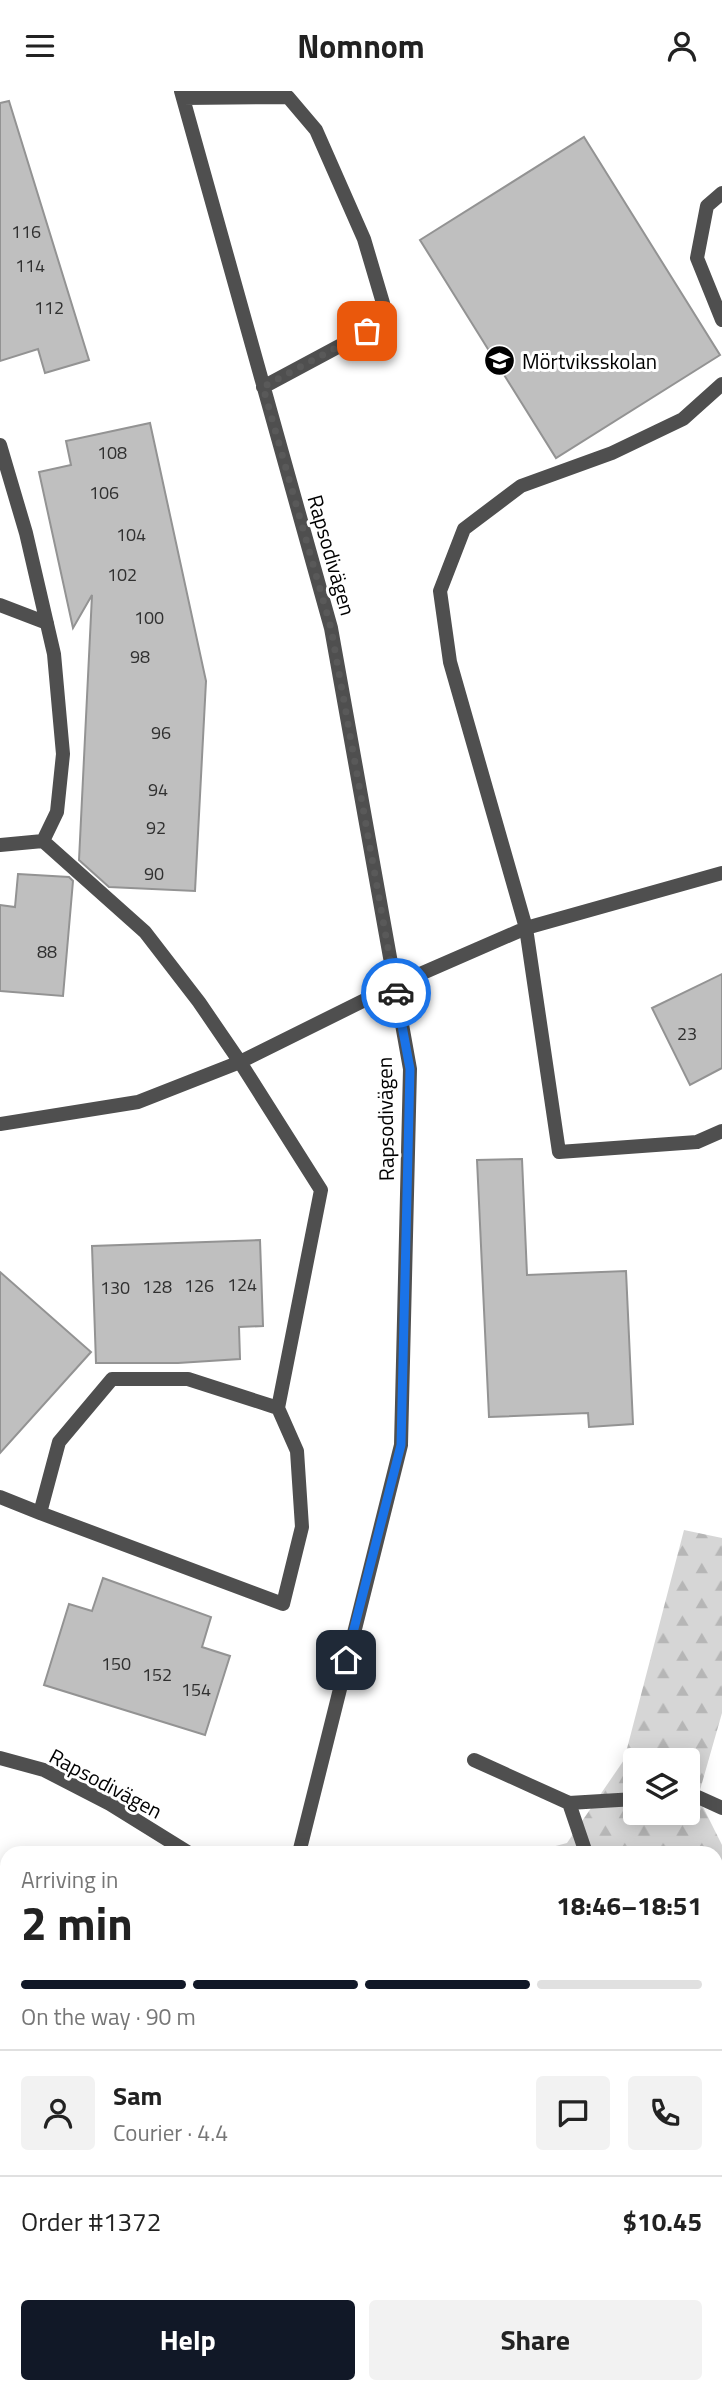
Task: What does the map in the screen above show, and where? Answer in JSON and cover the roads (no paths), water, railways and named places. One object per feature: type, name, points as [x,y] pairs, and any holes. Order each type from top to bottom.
[{"type":"street","name":"Rapsodivägen","points":[[263,387],[388,320],[364,239],[316,129],[288,97],[182,95],[263,387],[331,628],[410,1069],[401,1445],[301,1846]]},
{"type":"street","points":[[722,193],[707,206],[697,258],[722,320]]},
{"type":"street","points":[[722,384],[683,419],[612,453],[521,486],[464,529],[440,591],[450,662],[526,928],[559,1152],[697,1142],[722,1131]]},
{"type":"street","points":[[0,445],[26,533],[54,654],[63,754],[57,812],[43,841]]},
{"type":"street","points":[[0,605],[47,623]]},
{"type":"street","points":[[0,845],[43,841],[145,932],[199,1002],[240,1062],[321,1190],[278,1408],[297,1451],[302,1527],[283,1604],[0,1497]]},
{"type":"street","points":[[0,1124],[138,1103],[240,1062],[395,985],[526,928],[722,873]]},
{"type":"street","points":[[40,1513],[59,1442],[111,1379],[188,1379],[278,1408]]},
{"type":"street","name":"Rapsodivägen","points":[[0,1758],[44,1770],[110,1804],[178,1846]]},
{"type":"street","points":[[474,1760],[569,1803],[623,1801]]},
{"type":"street","points":[[700,1798],[722,1808]]},
{"type":"street","points":[[569,1803],[584,1846]]},
{"type":"place","name":"Mörtviksskolan","points":[[499,361]]}]
